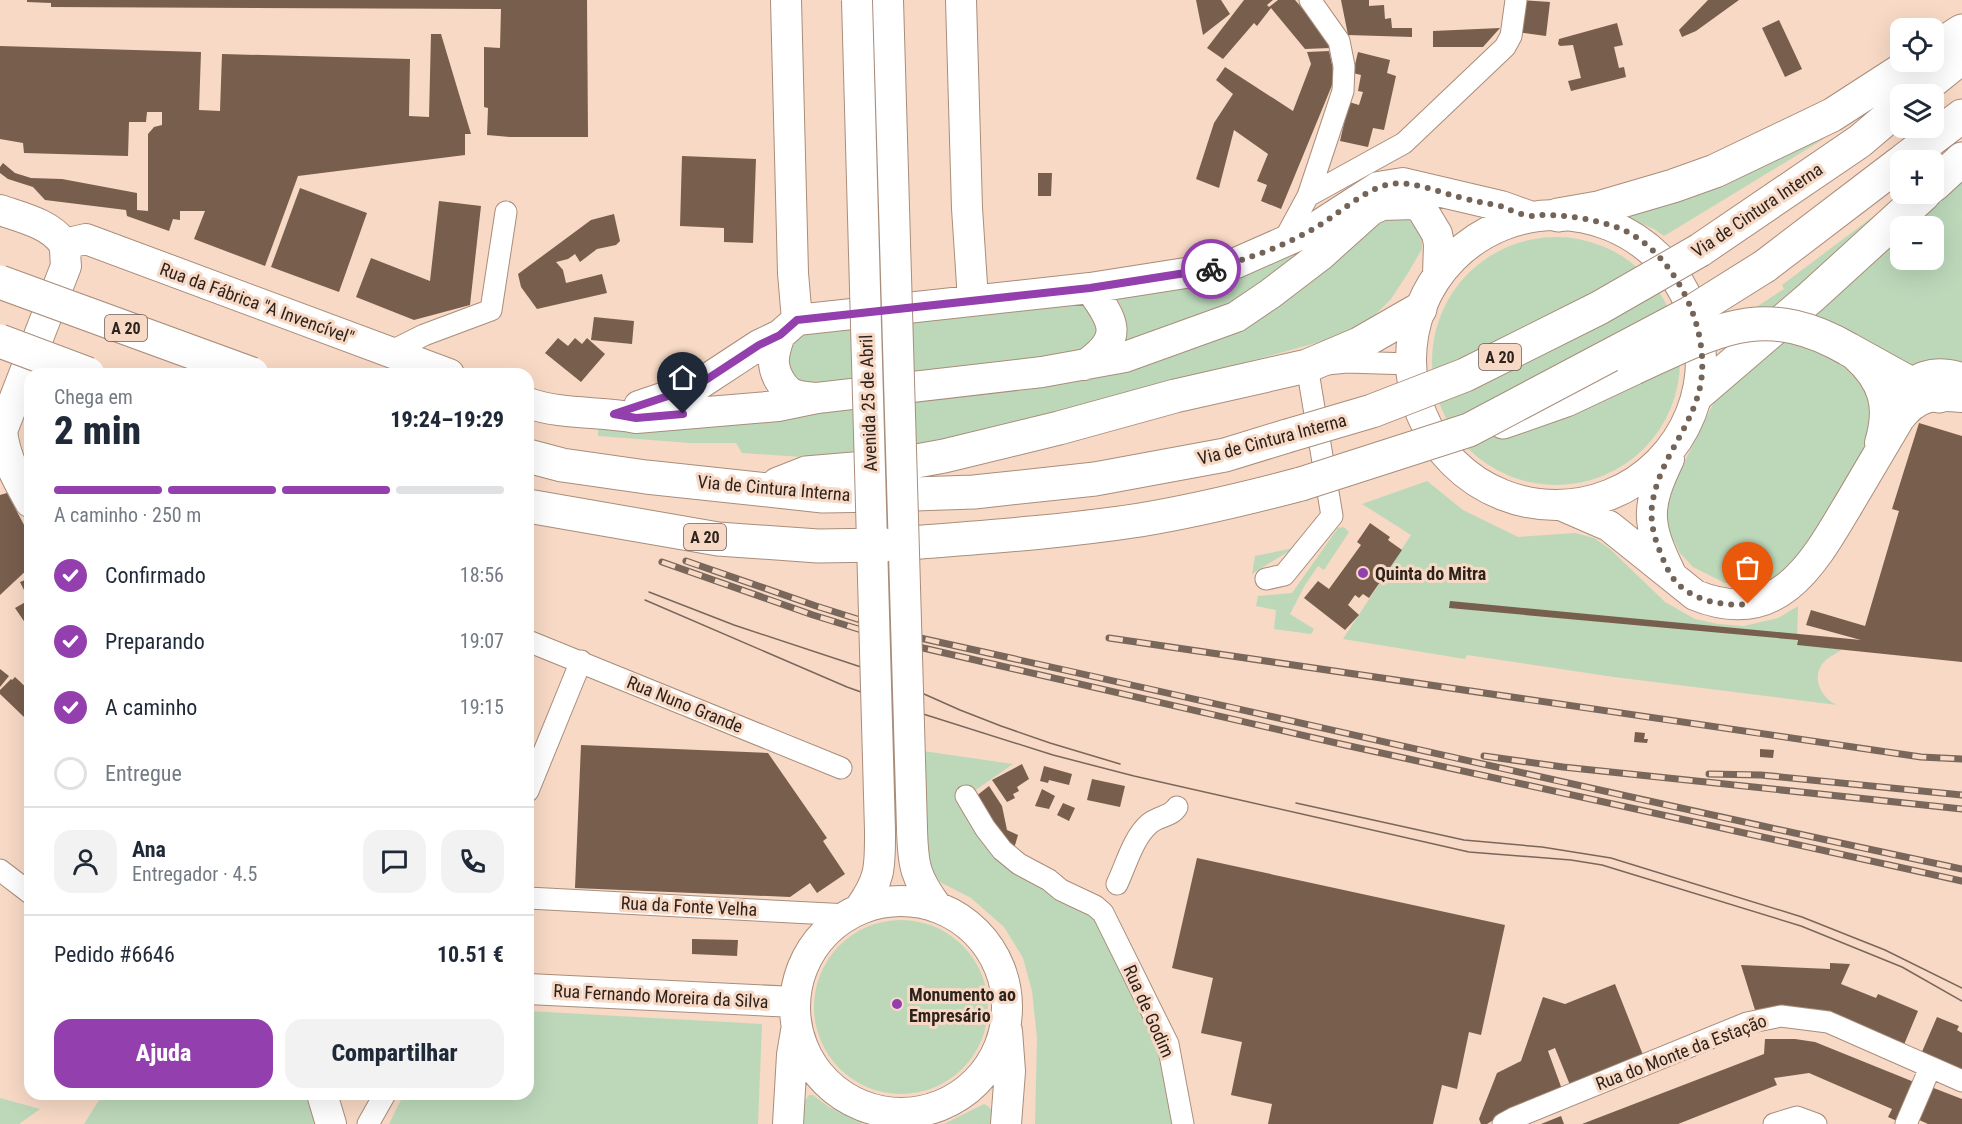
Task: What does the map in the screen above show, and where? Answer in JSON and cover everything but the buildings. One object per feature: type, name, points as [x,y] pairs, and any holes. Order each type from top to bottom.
[{"type":"highway","points":[[1923,84],[1952,43]]},
{"type":"highway","points":[[1544,216],[1598,208],[1715,171],[1832,115],[1899,72]]},
{"type":"highway","name":"Via de Cintura Interna","points":[[534,458],[562,465],[646,477],[823,496],[974,492],[1095,479],[1225,455],[1372,411],[1465,375],[1599,308],[1737,226],[1860,141],[1890,116]]},
{"type":"highway","points":[[1917,150],[1962,116]]},
{"type":"highway","points":[[1944,176],[1962,159]]},
{"type":"highway","name":"A 20","points":[[534,507],[718,539],[818,546],[884,545],[1048,532],[1141,520],[1234,502],[1301,484],[1469,430],[1690,313],[1765,266],[1890,171]]},
{"type":"highway","points":[[1699,393],[1811,297],[1913,204]]},
{"type":"highway","name":"A 20","points":[[0,282],[236,368]]},
{"type":"highway","points":[[765,488],[806,473],[889,466],[944,456],[1059,428],[1174,396],[1307,366],[1359,344],[1420,309]]},
{"type":"highway","points":[[1469,430],[1544,409],[1706,335],[1733,326],[1766,323],[1796,326],[1827,337],[1848,349],[1943,389]]},
{"type":"highway","points":[[0,341],[72,368]]},
{"type":"main road","points":[[786,0],[793,273],[788,328],[773,352],[772,361],[779,380],[786,389],[793,394],[816,398]]},
{"type":"main road","name":"Avenida 25 de Abril","points":[[855,912],[873,890],[880,870],[857,0]]},
{"type":"main road","name":"Avenida 25 de Abril","points":[[888,0],[913,858],[923,888],[937,907]]},
{"type":"main road","points":[[961,0],[967,208],[973,300]]},
{"type":"main road","points":[[614,414],[695,387],[788,328],[973,300],[1090,288],[1211,269],[1236,263],[1282,244],[1312,229],[1378,187],[1403,183],[1544,216],[1585,219],[1618,228],[1657,255],[1685,292],[1700,337],[1702,362],[1699,393],[1686,423],[1668,454],[1646,475],[1621,491],[1593,502],[1563,506],[1536,505],[1508,498],[1469,478],[1438,447],[1418,407],[1410,364],[1413,336],[1420,309],[1438,275],[1461,250],[1489,231],[1544,216]]},
{"type":"main road","points":[[534,405],[544,409],[614,414],[636,418],[778,405],[816,398],[951,384],[1125,357],[1236,317],[1321,255],[1371,210],[1382,205],[1414,204],[1422,209],[1432,223],[1439,244],[1438,275]]},
{"type":"main road","points":[[0,210],[49,229],[64,244],[66,266],[26,368]]},
{"type":"main road","name":"Rua da Fábrica \"A Invencível\"","points":[[64,244],[86,239],[433,368]]},
{"type":"main road","points":[[1085,365],[1101,354],[1110,342],[1112,331],[1111,321],[1090,288]]},
{"type":"main road","points":[[1848,349],[1874,375],[1881,389],[1886,410],[1885,424],[1875,459]]},
{"type":"main road","points":[[24,373],[1,431],[9,462],[24,491]]},
{"type":"main road","points":[[1563,506],[1609,526],[1695,595],[1722,604],[1748,604],[1772,597],[1801,575],[1816,557],[1909,406],[1943,389]]},
{"type":"main road","points":[[1886,410],[1943,389]]},
{"type":"main road","points":[[1674,444],[1655,489],[1651,515],[1655,539],[1674,580]]},
{"type":"main road","points":[[788,1124],[792,1055],[796,1031],[795,1002],[802,968],[816,943],[836,923],[855,912],[886,902],[912,901],[937,907],[962,920],[983,939],[997,963],[1006,990],[1010,1071],[1006,1124]]},
{"type":"main road","name":"Rua Fernando Moreira da Silva","points":[[534,989],[795,1002]]},
{"type":"main road","points":[[796,1031],[806,1055],[824,1080],[847,1099],[875,1110],[905,1113],[934,1108],[962,1094],[984,1073],[999,1048],[1006,1018]]},
{"type":"main road","points":[[324,1100],[331,1124]]},
{"type":"street","points":[[1282,244],[1308,196],[1340,103],[1344,78],[1343,54],[1339,41],[1310,0]]},
{"type":"street","points":[[1308,196],[1394,149],[1422,126],[1504,47],[1511,36],[1516,0]]},
{"type":"street","points":[[390,352],[424,335],[491,310],[506,212]]},
{"type":"street","points":[[1266,579],[1284,575],[1332,516],[1307,366],[1347,362],[1410,364]]},
{"type":"street","name":"Rua Nuno Grande","points":[[534,643],[841,768]]},
{"type":"street","points":[[534,776],[581,661]]},
{"type":"street","name":"Rua de Godim","points":[[966,796],[992,839],[1011,858],[1049,880],[1061,890],[1106,909],[1168,1044],[1183,1124]]},
{"type":"street","points":[[1117,884],[1139,836],[1149,824],[1174,813],[1177,807]]},
{"type":"street","points":[[0,870],[24,888]]},
{"type":"street","name":"Rua da Fonte Velha","points":[[534,898],[855,912]]},
{"type":"street","name":"Rua do Monte da Estação","points":[[1503,1124],[1747,1023],[1775,1017],[1795,1017],[1828,1022],[1962,1081]]},
{"type":"street","points":[[1906,1124],[1930,1068]]},
{"type":"street","points":[[369,1124],[382,1100]]},
{"type":"street","points":[[1774,1124],[1797,1117],[1816,1124]]},
{"type":"green space","points":[[1853,117],[1822,140],[1664,236],[1616,212]]},
{"type":"green space","points":[[1962,177],[1962,366],[1909,369],[1839,326],[1805,315],[1890,240],[1890,270],[1944,270],[1944,216],[1917,216],[1931,204],[1944,204],[1944,193]]},
{"type":"green space","points":[[1893,204],[1782,311],[1758,311],[1755,308],[1784,289],[1782,285]]},
{"type":"green space","points":[[1350,213],[1298,261],[1198,324],[1126,342],[1125,316],[1114,294]]},
{"type":"green space","points":[[1390,216],[1414,216],[1422,230],[1422,249],[1391,299],[1369,321],[1337,337],[1136,393],[913,451],[817,458],[742,453],[736,443],[690,443],[598,436],[598,430],[858,408],[1025,390],[1075,382],[1162,359],[1249,323],[1299,292],[1337,261],[1371,228]]},
{"type":"green space","points":[[1544,237],[1568,237],[1592,242],[1615,251],[1644,273],[1666,302],[1671,313],[1678,337],[1680,361],[1678,385],[1671,409],[1666,420],[1644,449],[1615,471],[1604,476],[1568,485],[1544,485],[1520,480],[1497,471],[1477,457],[1460,440],[1446,420],[1437,397],[1432,373],[1432,349],[1437,325],[1446,302],[1460,282],[1477,265],[1497,251],[1520,242]]},
{"type":"green space","points":[[1083,304],[1099,328],[1097,340],[1077,357],[810,386],[789,378],[783,344],[798,333]]},
{"type":"green space","points":[[1772,338],[1795,342],[1843,364],[1860,380],[1876,414],[1857,471],[1791,567],[1767,582],[1725,583],[1693,567],[1680,553],[1671,535],[1666,517],[1669,493],[1717,396]]},
{"type":"green space","points":[[1427,481],[1463,510],[1518,537],[1575,533],[1594,538],[1610,549],[1665,602],[1695,619],[1744,626],[1778,618],[1798,606],[1797,645],[1842,649],[1823,663],[1818,675],[1822,693],[1837,705],[1614,677],[1467,655],[1465,659],[1343,639],[1411,535],[1362,504]]},
{"type":"green space","points":[[1344,527],[1349,532],[1324,570],[1318,566],[1290,614],[1314,629],[1311,634],[1274,629],[1276,610],[1256,606],[1258,596],[1292,593],[1338,528]]},
{"type":"green space","points":[[1294,548],[1252,574],[1255,556]]},
{"type":"green space","points":[[923,751],[1013,764],[967,796],[979,828],[1002,864],[1096,916],[1167,1060],[1175,1124],[1035,1124],[1037,1038],[1032,991],[1023,958],[1004,927],[971,898],[940,882],[929,864],[922,831]]},
{"type":"green space","points":[[901,920],[918,921],[934,926],[950,934],[963,945],[974,958],[982,974],[987,990],[987,1024],[982,1040],[974,1056],[963,1069],[950,1080],[934,1088],[918,1093],[901,1094],[884,1093],[868,1088],[852,1080],[839,1069],[828,1056],[820,1040],[815,1024],[814,1007],[815,990],[820,974],[828,958],[839,945],[852,934],[868,926],[884,921]]},
{"type":"green space","points":[[534,1011],[762,1024],[758,1124],[389,1124],[401,1100],[534,1100]]},
{"type":"green space","points":[[809,1095],[813,1095],[829,1107],[863,1124],[803,1124],[804,1102]]},
{"type":"green space","points":[[0,1098],[40,1109],[19,1124],[0,1124]]},
{"type":"green space","points":[[99,1100],[310,1100],[316,1124],[84,1124]]},
{"type":"green space","points":[[984,1104],[991,1110],[991,1124],[944,1124]]},
{"type":"tram line","points":[[649,592],[734,625],[870,670],[1001,726],[1120,764]]},
{"type":"tram line","points":[[645,600],[847,687],[920,713],[1053,755],[1134,776],[1469,852],[1571,860],[1602,865],[1801,926],[1902,967],[1962,1001]]},
{"type":"tram line","points":[[1296,803],[1464,840],[1542,847],[1611,858],[1802,917],[1885,950],[1962,988]]},
{"type":"railway","points":[[686,561],[911,636],[1962,869]]},
{"type":"railway","points":[[662,562],[813,615],[910,645],[1345,745],[1962,881]]},
{"type":"railway","points":[[1109,638],[1921,757],[1962,759]]},
{"type":"railway","points":[[1484,756],[1563,767],[1962,809]]},
{"type":"railway","points":[[1709,774],[1761,775],[1962,795]]},
{"type":"way so far","points":[[1211,269],[1236,263],[1282,244],[1312,229],[1378,187],[1403,183],[1501,206],[1529,216],[1558,215],[1585,219],[1618,228],[1634,237],[1657,255],[1685,292],[1700,337],[1702,362],[1699,393],[1694,407],[1674,444],[1655,489],[1651,523],[1653,531],[1661,555],[1674,580],[1684,588],[1708,601],[1722,604],[1748,604]]},
{"type":"place","name":"Quinta do Mitra","points":[[1363,573]]},
{"type":"place","name":"Monumento ao Empresário","points":[[897,1004]]},
{"type":"route","points":[[683,414],[636,418],[614,414],[695,387],[759,345],[780,335],[797,320],[1090,288],[1211,269]]}]
